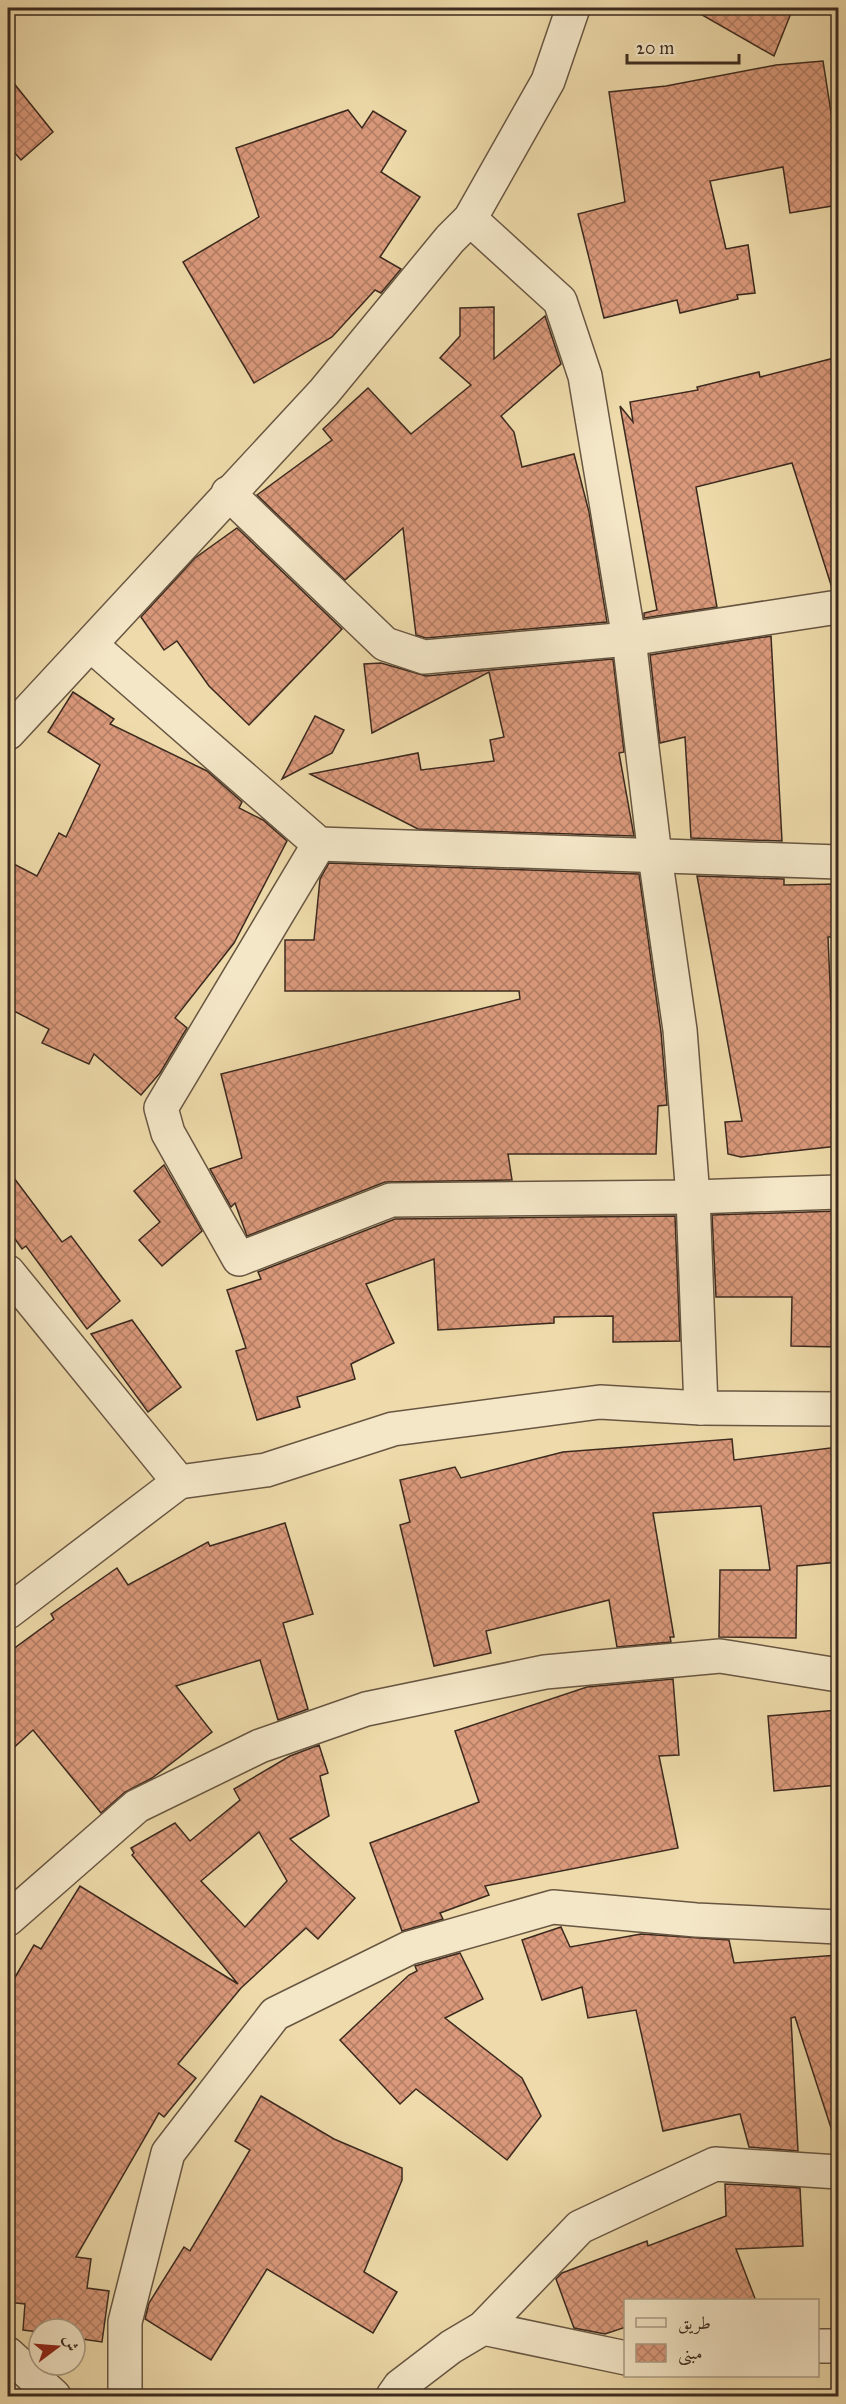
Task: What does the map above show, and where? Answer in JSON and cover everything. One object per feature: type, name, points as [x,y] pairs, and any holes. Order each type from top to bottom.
[{"type":"street","points":[[8,733],[324,392],[450,239],[470,219],[548,81],[573,8]]},
{"type":"street","points":[[470,219],[560,301],[585,376],[629,639],[655,856],[680,1030],[693,1197],[701,1408]]},
{"type":"street","points":[[228,493],[386,644],[424,657],[629,639],[838,607]]},
{"type":"street","points":[[91,645],[319,844],[838,862]]},
{"type":"street","points":[[319,844],[161,1108],[168,1133],[239,1259],[391,1200],[693,1197],[838,1192]]},
{"type":"street","points":[[8,1272],[179,1482]]},
{"type":"street","points":[[8,1612],[179,1482],[266,1470],[393,1429],[600,1402],[701,1408],[838,1410]]},
{"type":"street","points":[[8,1919],[137,1806],[260,1746],[366,1709],[545,1672],[720,1656],[838,1675]]},
{"type":"street","points":[[125,2397],[125,2322],[168,2152],[275,2014],[409,1948],[553,1907],[696,1920],[838,1927]]},
{"type":"street","points":[[393,2397],[399,2386],[451,2347],[483,2328],[580,2227],[715,2164],[838,2172]]},
{"type":"street","points":[[483,2328],[624,2358]]},
{"type":"street","points":[[819,2346],[838,2346]]},
{"type":"street","points":[[8,2354],[54,2397]]},
{"type":"building","points":[[690,8],[793,8],[774,56]]},
{"type":"building","points":[[823,61],[838,157],[838,205],[790,213],[783,167],[710,181],[726,249],[748,245],[755,293],[737,295],[738,299],[680,313],[677,300],[604,318],[578,214],[625,202],[609,92],[666,86],[776,65]]},
{"type":"building","points":[[8,76],[53,132],[21,160],[8,145]]},
{"type":"building","points":[[348,110],[362,128],[373,111],[406,131],[381,172],[420,197],[380,257],[401,269],[381,293],[375,290],[332,337],[254,383],[183,262],[259,217],[236,148]]},
{"type":"building","points":[[494,307],[494,359],[545,316],[561,364],[501,416],[514,432],[522,467],[574,454],[589,512],[607,622],[426,638],[416,635],[403,528],[345,580],[257,495],[332,440],[323,429],[368,388],[411,434],[471,385],[440,358],[460,336],[460,308]]},
{"type":"building","points":[[838,357],[838,587],[832,588],[792,463],[696,487],[717,607],[644,618],[644,613],[657,610],[620,406],[633,422],[630,402],[698,390],[697,387],[759,372],[760,377]]},
{"type":"building","points":[[237,528],[342,629],[249,725],[209,686],[177,641],[164,650],[141,617],[195,558]]},
{"type":"building","points":[[771,636],[782,841],[691,838],[685,737],[660,743],[650,655]]},
{"type":"building","points":[[613,659],[624,752],[619,753],[634,836],[418,829],[310,774],[418,753],[421,770],[494,761],[490,740],[504,737],[489,672],[372,733],[364,664],[381,663],[426,676]]},
{"type":"building","points":[[73,692],[114,719],[110,724],[207,771],[242,802],[239,808],[263,820],[287,841],[234,943],[175,1018],[187,1028],[160,1073],[141,1095],[94,1054],[89,1064],[42,1043],[49,1029],[8,1008],[8,861],[37,876],[59,833],[66,837],[100,765],[48,732]]},
{"type":"building","points":[[315,716],[344,730],[332,753],[282,779]]},
{"type":"building","points":[[329,863],[639,874],[661,1032],[667,1105],[658,1106],[656,1154],[508,1154],[512,1180],[385,1182],[247,1236],[235,1203],[231,1207],[210,1169],[242,1158],[221,1074],[520,999],[519,991],[285,991],[285,940],[314,940],[320,879]]},
{"type":"building","points":[[697,876],[784,879],[784,885],[838,884],[838,937],[828,937],[832,1030],[831,1118],[838,1117],[838,1146],[741,1157],[728,1154],[725,1122],[742,1121]]},
{"type":"building","points":[[164,1165],[202,1231],[162,1266],[139,1240],[160,1222],[134,1191]]},
{"type":"building","points":[[8,1170],[62,1242],[71,1236],[120,1301],[87,1329],[26,1246],[22,1249],[8,1229]]},
{"type":"building","points":[[838,1211],[838,1347],[791,1346],[792,1297],[716,1297],[712,1215]]},
{"type":"building","points":[[675,1216],[680,1341],[613,1342],[613,1316],[554,1317],[554,1323],[438,1330],[434,1259],[366,1284],[394,1343],[351,1364],[355,1379],[297,1397],[300,1407],[257,1420],[236,1351],[246,1348],[227,1290],[261,1279],[258,1272],[395,1219]]},
{"type":"building","points":[[132,1320],[181,1387],[148,1412],[91,1334]]},
{"type":"building","points":[[732,1439],[734,1460],[838,1447],[838,1562],[797,1566],[796,1638],[719,1637],[720,1570],[770,1570],[761,1506],[653,1513],[674,1637],[670,1637],[671,1642],[617,1647],[609,1600],[486,1631],[491,1653],[434,1666],[400,1525],[410,1522],[400,1480],[455,1467],[461,1478],[563,1452]]},
{"type":"building","points":[[285,1523],[313,1614],[283,1623],[308,1709],[278,1720],[260,1660],[176,1686],[212,1732],[152,1778],[125,1792],[101,1813],[33,1730],[8,1753],[8,1653],[54,1619],[51,1614],[117,1568],[128,1585],[208,1542],[210,1546]]},
{"type":"building","points":[[673,1679],[679,1755],[659,1756],[678,1848],[485,1886],[489,1895],[440,1913],[443,1919],[402,1931],[370,1843],[479,1802],[455,1731],[587,1687]]},
{"type":"building","points":[[838,1710],[838,1785],[774,1791],[768,1716]]},
{"type":"building","points":[[319,1745],[328,1773],[320,1776],[329,1816],[290,1839],[355,1898],[318,1939],[306,1928],[241,1988],[178,2064],[196,2078],[164,2117],[159,2113],[76,2257],[91,2259],[87,2288],[109,2291],[102,2342],[87,2340],[87,2317],[27,2317],[27,2330],[23,2330],[25,2304],[8,2302],[8,1989],[34,1945],[41,1949],[80,1886],[238,1984],[132,1855],[134,1853],[131,1848],[175,1823],[190,1841],[240,1800],[234,1789],[290,1756]],"holes":[[[259,1832],[287,1881],[245,1927],[201,1881]]]},
{"type":"building","points":[[561,1927],[570,1947],[641,1934],[729,1940],[734,1963],[838,1955],[838,2130],[832,2131],[795,2017],[791,2018],[798,2151],[749,2147],[740,2114],[663,2131],[636,2010],[588,2018],[582,1987],[542,2000],[522,1940]]},
{"type":"building","points":[[460,1953],[483,1999],[445,2018],[522,2078],[541,2116],[507,2160],[416,2089],[400,2104],[340,2040],[409,1975],[417,1971],[415,1966]]},
{"type":"building","points":[[261,2096],[334,2139],[402,2168],[402,2180],[364,2272],[397,2292],[373,2333],[267,2269],[211,2360],[145,2319],[149,2303],[184,2247],[190,2251],[250,2150],[235,2141]]},
{"type":"building","points":[[725,2184],[800,2188],[803,2246],[736,2249],[755,2299],[624,2299],[624,2328],[605,2334],[574,2328],[556,2279],[562,2273],[647,2241],[648,2246],[726,2216]]}]
